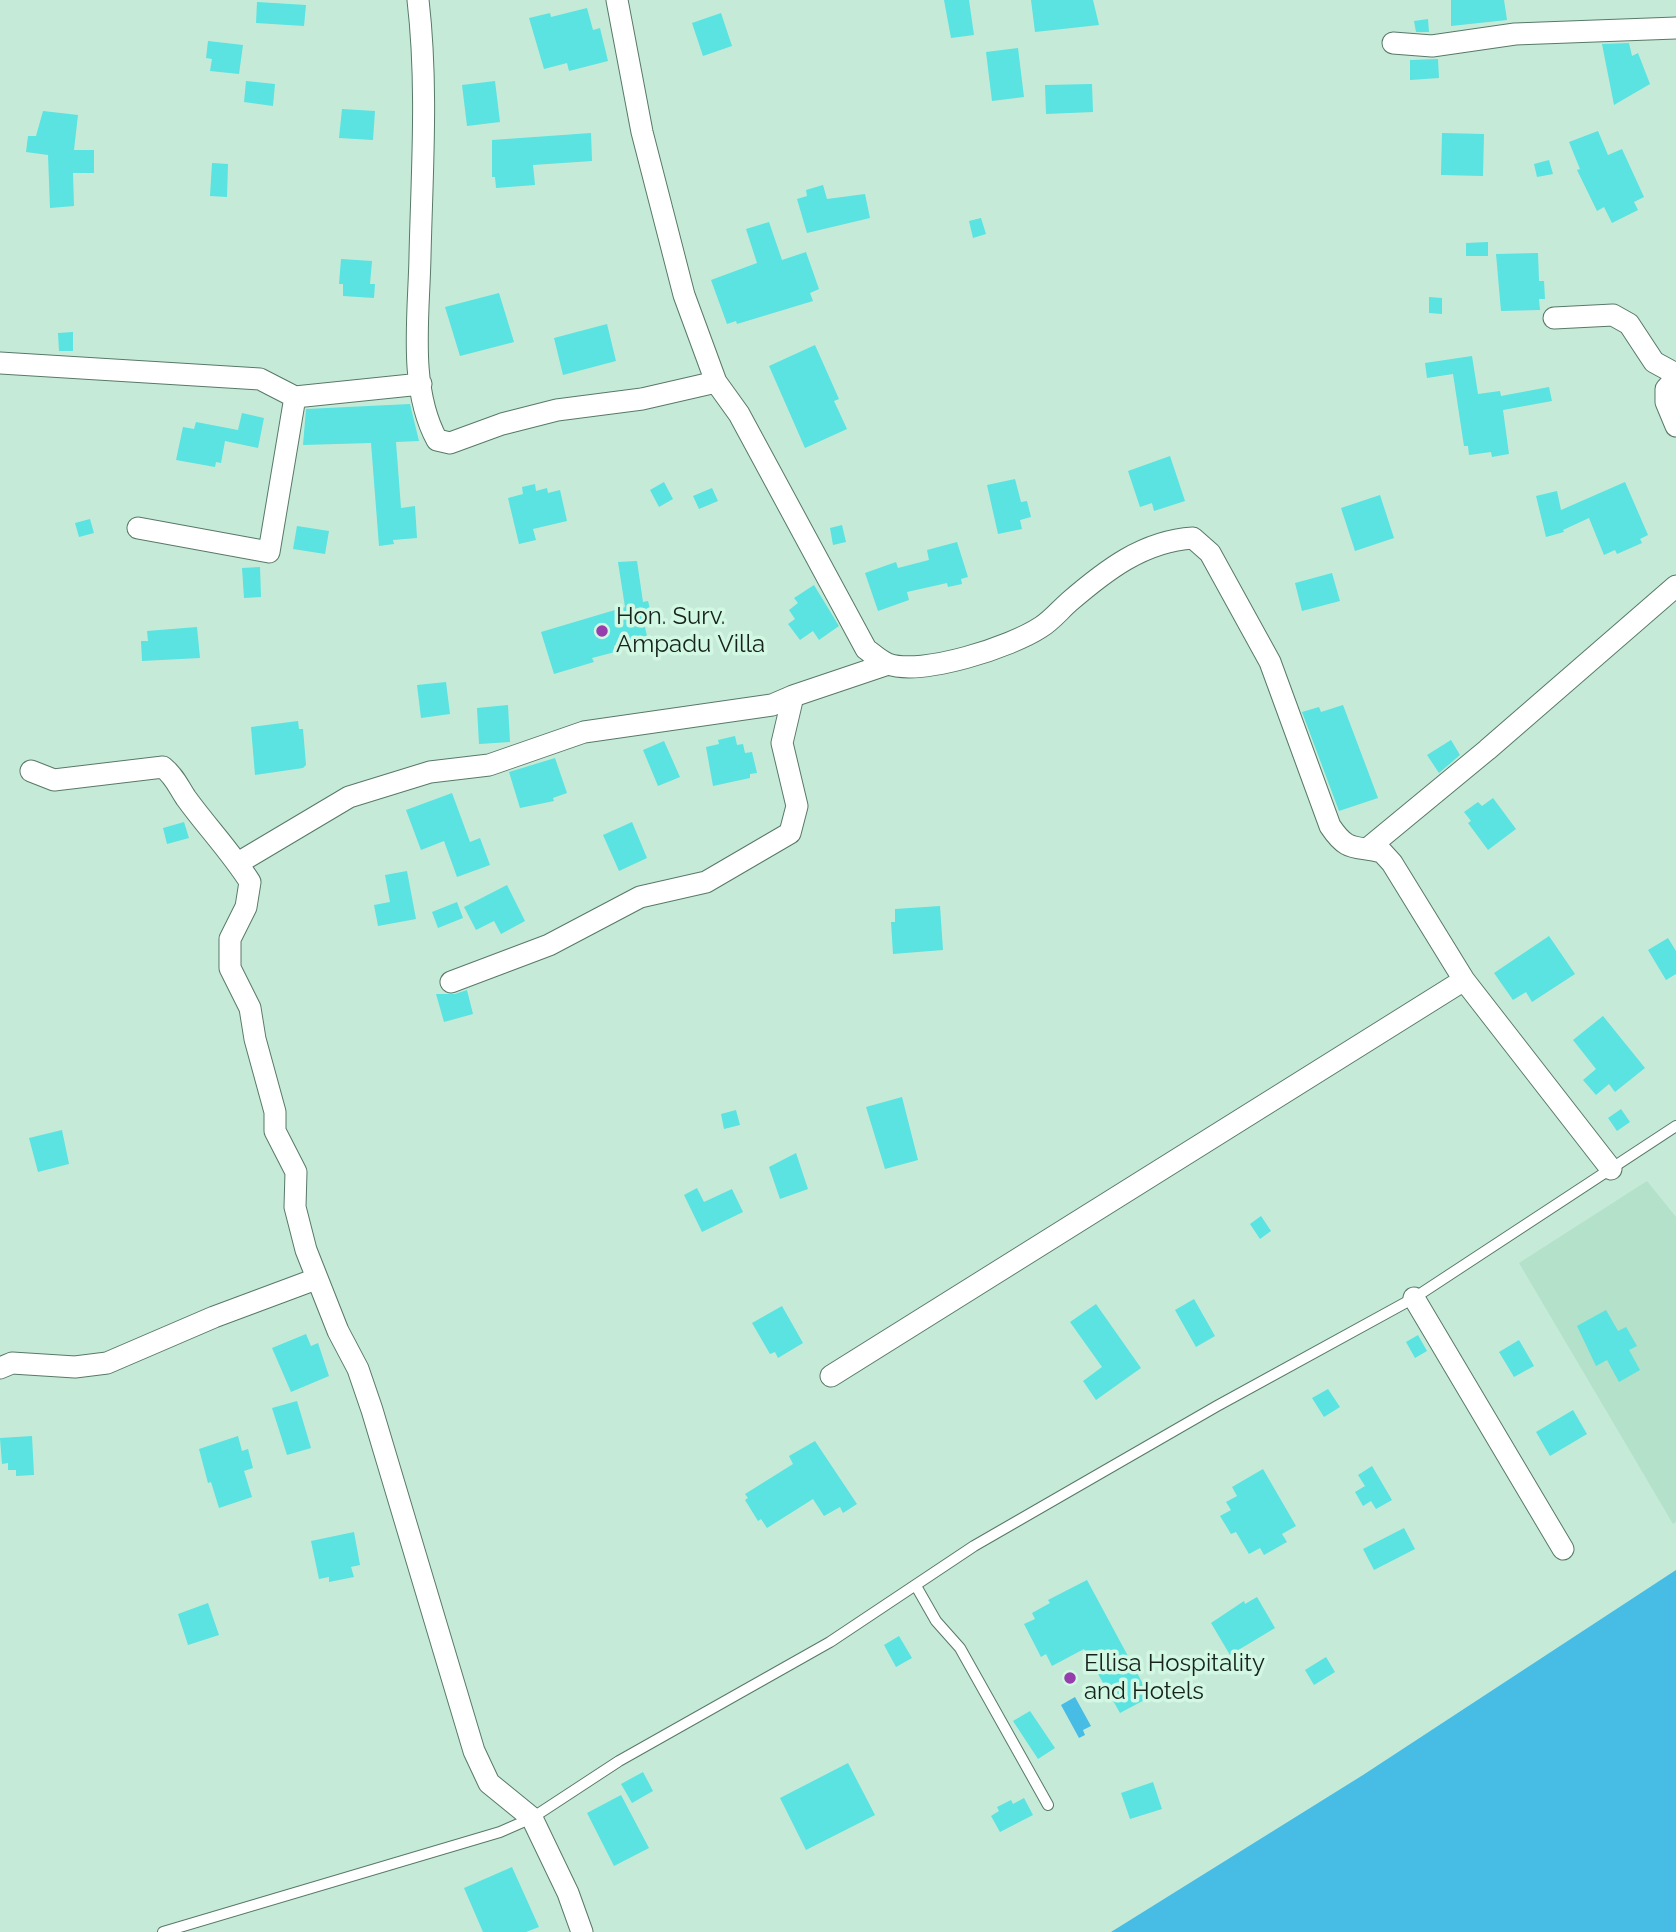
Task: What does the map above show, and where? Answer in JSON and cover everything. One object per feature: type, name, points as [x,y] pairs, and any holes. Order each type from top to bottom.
[{"type":"street","points":[[418,0],[424,55],[418,351],[427,422],[437,440],[450,443],[502,424],[557,410],[642,399],[716,382]]},
{"type":"street","points":[[617,0],[642,132],[681,282],[716,382],[739,414],[866,649],[888,664]]},
{"type":"street","points":[[1393,43],[1432,46],[1515,34],[1676,29]]},
{"type":"street","points":[[1554,318],[1613,315],[1629,324],[1654,362],[1676,376],[1666,388],[1666,402],[1676,426]]},
{"type":"street","points":[[0,363],[260,379],[295,397],[421,384]]},
{"type":"street","points":[[138,528],[269,552],[295,397]]},
{"type":"street","points":[[238,863],[349,797],[429,772],[489,765],[584,732],[772,705],[888,664],[915,667],[948,663],[1041,627],[1112,565],[1171,539],[1193,538],[1210,552],[1270,662],[1330,826],[1342,844],[1356,850],[1382,852],[1392,863],[1464,980],[1611,1169]]},
{"type":"street","points":[[1367,849],[1487,750],[1676,586]]},
{"type":"street","points":[[451,982],[549,945],[640,897],[706,882],[790,833],[797,806],[782,743],[793,696]]},
{"type":"street","points":[[31,771],[54,780],[163,767],[175,776],[186,797],[250,882],[250,894],[230,939],[230,968],[250,1008],[254,1039],[275,1112],[275,1131],[296,1172],[295,1207],[316,1279],[358,1368],[474,1751],[489,1783],[532,1818],[568,1893],[582,1932]]},
{"type":"street","points":[[831,1376],[1464,980]]},
{"type":"street","points":[[0,1368],[12,1363],[75,1367],[107,1363],[214,1317],[316,1279]]},
{"type":"street","points":[[1414,1298],[1563,1549]]},
{"type":"lane","points":[[163,1932],[500,1832],[532,1818],[619,1760],[830,1643],[974,1546],[1217,1406],[1414,1298],[1676,1126]]},
{"type":"lane","points":[[916,1586],[936,1621],[960,1648],[1048,1805]]},
{"type":"shaded area","points":[[1647,1181],[1676,1217],[1676,1522],[1673,1524],[1519,1263]]},
{"type":"water","points":[[1676,1570],[1676,1932],[1111,1932],[1363,1775]]},
{"type":"water","points":[[1075,1697],[1091,1726],[1083,1730],[1085,1735],[1079,1738],[1061,1705]]},
{"type":"building","points":[[944,0],[969,0],[974,35],[951,38]]},
{"type":"building","points":[[1031,0],[1093,0],[1099,25],[1035,32]]},
{"type":"building","points":[[1451,0],[1504,0],[1507,20],[1451,26]]},
{"type":"building","points":[[257,2],[306,5],[304,26],[256,23]]},
{"type":"building","points":[[587,8],[593,30],[600,28],[608,61],[569,71],[567,63],[544,69],[529,18],[550,13],[551,17]]},
{"type":"building","points":[[721,13],[732,46],[703,56],[692,23]]},
{"type":"building","points":[[1428,19],[1429,32],[1416,32],[1414,21]]},
{"type":"building","points":[[208,41],[243,45],[239,74],[210,71],[212,59],[206,58]]},
{"type":"building","points":[[1629,43],[1632,56],[1638,53],[1650,84],[1614,105],[1602,44]]},
{"type":"building","points":[[1018,48],[1024,97],[992,101],[986,52]]},
{"type":"building","points":[[1438,59],[1439,78],[1410,80],[1410,60]]},
{"type":"building","points":[[246,81],[275,84],[273,106],[244,102]]},
{"type":"building","points":[[495,81],[500,122],[467,126],[462,85]]},
{"type":"building","points":[[1092,84],[1093,112],[1046,114],[1045,85]]},
{"type":"building","points":[[342,109],[375,111],[373,140],[339,138]]},
{"type":"building","points":[[43,111],[78,115],[74,150],[94,150],[94,173],[73,173],[74,206],[50,208],[48,155],[26,152],[28,136],[36,136]]},
{"type":"building","points":[[1598,131],[1608,155],[1622,149],[1644,197],[1634,202],[1638,210],[1612,223],[1604,207],[1597,211],[1577,170],[1580,169],[1569,142]]},
{"type":"building","points":[[591,133],[592,161],[533,165],[535,185],[496,188],[495,177],[492,177],[492,140]]},
{"type":"building","points":[[1442,133],[1484,134],[1483,176],[1441,175]]},
{"type":"building","points":[[1549,160],[1553,174],[1537,177],[1534,164]]},
{"type":"building","points":[[212,163],[228,164],[227,197],[210,196]]},
{"type":"building","points":[[823,185],[827,199],[865,194],[870,218],[807,233],[797,199],[807,196],[806,190]]},
{"type":"building","points":[[981,218],[986,234],[973,238],[969,221]]},
{"type":"building","points":[[769,222],[782,260],[806,252],[819,289],[810,293],[813,301],[737,324],[736,321],[727,324],[711,280],[757,263],[746,229]]},
{"type":"building","points":[[1488,242],[1488,256],[1466,256],[1466,243]]},
{"type":"building","points":[[1538,253],[1539,281],[1544,281],[1545,299],[1539,299],[1540,310],[1501,311],[1496,254]]},
{"type":"building","points":[[341,259],[372,261],[370,284],[375,284],[374,298],[343,296],[343,284],[339,284]]},
{"type":"building","points":[[499,293],[514,342],[460,356],[445,307]]},
{"type":"building","points":[[1429,297],[1442,298],[1442,314],[1429,313]]},
{"type":"building","points":[[607,324],[616,361],[563,375],[554,338]]},
{"type":"building","points":[[73,332],[73,351],[59,351],[58,333]]},
{"type":"building","points":[[815,345],[839,399],[834,401],[847,429],[805,448],[769,366]]},
{"type":"building","points":[[1472,356],[1478,394],[1500,391],[1501,396],[1549,387],[1552,401],[1503,410],[1509,454],[1492,457],[1491,452],[1469,455],[1468,446],[1464,446],[1453,374],[1427,378],[1425,363]]},
{"type":"building","points":[[410,404],[419,441],[396,442],[401,508],[415,506],[417,538],[393,540],[394,544],[379,546],[371,443],[303,445],[306,409]]},
{"type":"building","points":[[242,413],[264,418],[258,448],[225,441],[221,463],[216,462],[215,467],[176,460],[183,427],[194,429],[196,422],[238,430]]},
{"type":"building","points":[[1170,456],[1185,501],[1154,511],[1152,503],[1140,507],[1128,471]]},
{"type":"building","points":[[1015,479],[1021,502],[1027,501],[1031,517],[1020,520],[1022,529],[998,534],[987,485]]},
{"type":"building","points":[[664,482],[673,499],[659,507],[650,490]]},
{"type":"building","points":[[1625,482],[1648,535],[1640,539],[1642,543],[1617,554],[1615,550],[1604,555],[1589,518],[1563,530],[1564,532],[1546,537],[1536,496],[1557,491],[1561,510]]},
{"type":"building","points":[[535,484],[536,491],[547,488],[548,493],[560,490],[567,521],[533,529],[536,540],[519,544],[508,498],[523,494],[522,487]]},
{"type":"building","points":[[712,488],[718,501],[699,509],[693,496]]},
{"type":"building","points":[[1380,495],[1394,538],[1355,551],[1341,508]]},
{"type":"building","points":[[90,519],[94,533],[79,537],[75,523]]},
{"type":"building","points":[[842,525],[846,542],[833,545],[830,528]]},
{"type":"building","points":[[297,526],[329,531],[325,554],[293,549]]},
{"type":"building","points":[[957,542],[968,577],[961,579],[962,584],[948,587],[947,583],[907,592],[909,600],[878,611],[865,573],[896,562],[898,568],[929,560],[927,550]]},
{"type":"building","points":[[637,561],[643,602],[648,601],[652,617],[643,619],[647,636],[614,646],[615,652],[592,658],[594,662],[554,674],[541,632],[625,607],[618,562]]},
{"type":"building","points":[[260,567],[261,597],[244,598],[242,568]]},
{"type":"building","points":[[1332,573],[1340,601],[1302,611],[1295,583]]},
{"type":"building","points":[[814,585],[839,626],[819,640],[813,631],[800,640],[788,624],[795,619],[789,610],[798,603],[794,598]]},
{"type":"building","points":[[197,627],[200,658],[142,661],[141,641],[148,641],[147,631]]},
{"type":"building","points":[[446,682],[450,714],[421,718],[417,685]]},
{"type":"building","points":[[508,705],[510,742],[479,744],[477,708]]},
{"type":"building","points":[[1343,705],[1378,798],[1339,811],[1302,712],[1319,707],[1321,712]]},
{"type":"building","points":[[298,721],[299,729],[303,729],[306,765],[303,768],[255,775],[251,727]]},
{"type":"building","points":[[735,736],[737,745],[743,744],[745,753],[752,752],[757,773],[750,774],[750,778],[713,786],[706,747],[719,744],[718,740]]},
{"type":"building","points":[[1451,740],[1460,755],[1439,773],[1427,755]]},
{"type":"building","points":[[664,741],[680,777],[658,786],[643,750]]},
{"type":"building","points":[[555,758],[567,793],[553,798],[554,801],[520,808],[509,772]]},
{"type":"building","points":[[452,793],[470,842],[480,838],[490,865],[457,877],[444,841],[421,850],[406,810]]},
{"type":"building","points":[[1493,798],[1516,829],[1488,850],[1468,823],[1471,821],[1464,812],[1478,802],[1482,806]]},
{"type":"building","points":[[184,822],[189,838],[167,844],[163,828]]},
{"type":"building","points":[[632,822],[647,858],[619,871],[603,835]]},
{"type":"building","points":[[407,871],[416,919],[378,926],[374,905],[390,902],[385,875]]},
{"type":"building","points":[[507,885],[525,921],[501,934],[494,921],[476,930],[464,907]]},
{"type":"building","points":[[457,902],[463,918],[438,928],[432,912]]},
{"type":"building","points":[[940,906],[943,950],[893,954],[891,922],[895,922],[895,909]]},
{"type":"building","points":[[1549,936],[1575,974],[1532,1002],[1526,992],[1513,1000],[1494,973]]},
{"type":"building","points":[[1668,938],[1676,951],[1676,974],[1666,980],[1648,950]]},
{"type":"building","points":[[467,990],[473,1014],[444,1022],[436,994],[455,994]]},
{"type":"building","points":[[1603,1016],[1645,1068],[1615,1092],[1609,1084],[1596,1095],[1583,1080],[1596,1069],[1573,1040]]},
{"type":"building","points":[[902,1097],[918,1160],[885,1169],[866,1107]]},
{"type":"building","points":[[1621,1109],[1630,1122],[1617,1131],[1608,1118]]},
{"type":"building","points":[[736,1110],[740,1125],[724,1129],[721,1114]]},
{"type":"building","points":[[62,1130],[69,1164],[38,1172],[29,1138]]},
{"type":"building","points":[[796,1153],[808,1189],[780,1199],[769,1167]]},
{"type":"building","points":[[697,1188],[704,1202],[732,1189],[743,1212],[702,1232],[684,1195]]},
{"type":"building","points":[[1261,1216],[1271,1231],[1260,1239],[1250,1224]]},
{"type":"building","points":[[1194,1299],[1215,1336],[1196,1347],[1175,1310]]},
{"type":"building","points":[[1096,1304],[1141,1368],[1096,1400],[1083,1381],[1102,1367],[1070,1322]]},
{"type":"building","points":[[782,1306],[803,1343],[778,1358],[775,1352],[770,1354],[752,1323]]},
{"type":"building","points":[[1606,1310],[1618,1331],[1626,1327],[1637,1346],[1629,1350],[1640,1370],[1619,1382],[1607,1360],[1596,1366],[1577,1326]]},
{"type":"building","points":[[306,1334],[311,1346],[318,1343],[329,1376],[291,1392],[272,1348]]},
{"type":"building","points":[[1418,1335],[1427,1351],[1415,1358],[1406,1342]]},
{"type":"building","points":[[1519,1340],[1534,1366],[1514,1377],[1499,1352]]},
{"type":"building","points":[[1328,1389],[1340,1407],[1324,1417],[1312,1398]]},
{"type":"building","points":[[297,1401],[311,1448],[287,1455],[272,1408]]},
{"type":"building","points":[[1573,1410],[1587,1434],[1550,1456],[1536,1432]]},
{"type":"building","points":[[32,1436],[34,1475],[16,1476],[16,1470],[8,1470],[8,1463],[2,1464],[0,1438]]},
{"type":"building","points":[[238,1436],[242,1451],[248,1449],[253,1468],[244,1471],[252,1497],[219,1508],[211,1482],[208,1483],[199,1449]]},
{"type":"building","points":[[815,1441],[857,1504],[843,1513],[840,1507],[824,1516],[813,1499],[767,1528],[761,1519],[758,1521],[745,1500],[748,1498],[745,1494],[793,1464],[789,1456]]},
{"type":"building","points":[[1372,1466],[1392,1500],[1376,1509],[1371,1501],[1363,1506],[1355,1492],[1365,1486],[1358,1475]]},
{"type":"building","points":[[1263,1469],[1296,1526],[1282,1534],[1287,1542],[1264,1555],[1260,1548],[1249,1554],[1236,1532],[1231,1534],[1220,1516],[1231,1510],[1226,1502],[1237,1496],[1232,1487]]},
{"type":"building","points":[[1404,1528],[1415,1549],[1374,1570],[1363,1549]]},
{"type":"building","points":[[354,1532],[360,1565],[351,1567],[354,1577],[329,1582],[329,1577],[319,1579],[311,1541]]},
{"type":"building","points":[[1087,1580],[1150,1697],[1120,1713],[1084,1649],[1052,1666],[1046,1654],[1041,1657],[1024,1624],[1035,1619],[1032,1613],[1050,1603],[1048,1600]]},
{"type":"building","points":[[1257,1597],[1275,1628],[1230,1655],[1211,1623],[1244,1601],[1245,1604]]},
{"type":"building","points":[[208,1603],[219,1635],[188,1645],[178,1614]]},
{"type":"building","points":[[899,1636],[912,1658],[896,1667],[884,1645]]},
{"type":"building","points":[[1326,1657],[1335,1672],[1314,1685],[1305,1670]]},
{"type":"building","points":[[1030,1711],[1055,1748],[1038,1759],[1013,1721]]},
{"type":"building","points":[[848,1763],[875,1815],[806,1850],[780,1798]]},
{"type":"building","points":[[643,1772],[653,1791],[632,1803],[621,1784]]},
{"type":"building","points":[[1153,1782],[1162,1809],[1130,1819],[1121,1793]]},
{"type":"building","points":[[621,1795],[649,1848],[614,1866],[587,1813]]},
{"type":"building","points":[[1024,1798],[1033,1815],[1000,1832],[991,1816],[999,1811],[997,1807],[1011,1800],[1013,1804]]},
{"type":"building","points":[[512,1867],[539,1927],[526,1932],[483,1932],[464,1888]]},
{"type":"place","name":"Hon. Surv. Ampadu Villa","points":[[602,631]]},
{"type":"place","name":"Ellisa Hospitality and Hotels","points":[[1070,1678]]}]
